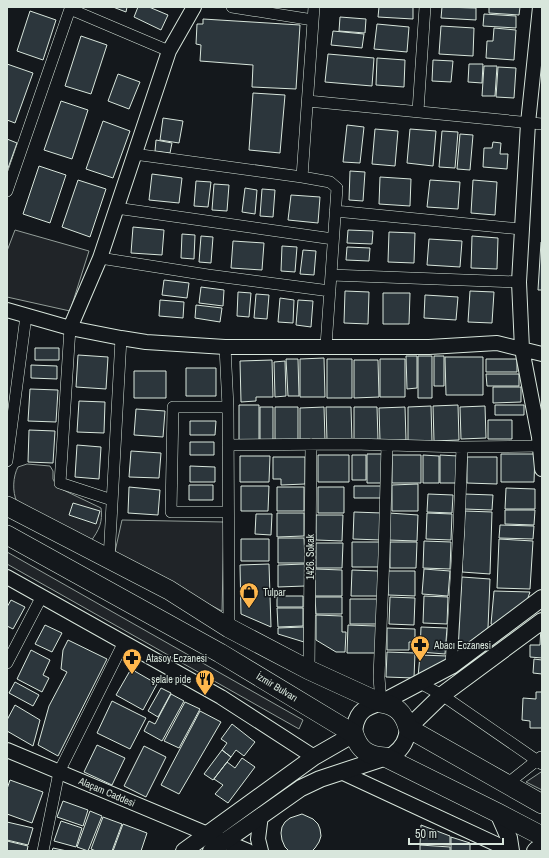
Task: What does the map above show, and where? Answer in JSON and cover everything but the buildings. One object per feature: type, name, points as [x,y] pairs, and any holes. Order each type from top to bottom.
[{"type":"highway","points":[[7,506],[169,590],[229,628],[309,670],[381,703],[389,704],[396,708],[404,717],[408,728],[542,804]]},
{"type":"highway","name":"İzmir Bulvarı","points":[[7,535],[220,653],[354,734],[361,749],[372,755],[385,757],[542,836]]},
{"type":"main road","points":[[184,851],[314,757],[354,734],[355,725],[361,713],[372,705],[381,703],[451,666],[542,598]]},
{"type":"main road","points":[[210,851],[301,788],[320,779],[393,755],[405,744],[408,736],[408,728],[442,695],[542,621]]},
{"type":"main road","points":[[498,813],[508,838],[511,851]]},
{"type":"main road","points":[[535,851],[537,849],[542,849]]},
{"type":"street","points":[[112,500],[60,483],[70,328],[100,258],[169,51],[194,7]]},
{"type":"street","points":[[232,7],[314,20]]},
{"type":"street","points":[[302,178],[314,7]]},
{"type":"street","points":[[418,111],[425,7]]},
{"type":"street","points":[[540,7],[528,123],[518,282],[522,349],[540,446],[542,467]]},
{"type":"street","points":[[7,191],[68,8],[169,51]]},
{"type":"street","points":[[308,101],[542,124]]},
{"type":"street","points":[[134,154],[330,182],[337,188],[326,346]]},
{"type":"street","points":[[116,208],[333,239]]},
{"type":"street","points":[[335,212],[521,228]]},
{"type":"street","points":[[100,258],[208,275],[330,291]]},
{"type":"street","points":[[331,275],[518,282]]},
{"type":"street","points":[[7,310],[70,328],[146,342],[225,347],[430,347],[497,343],[542,354]]},
{"type":"street","points":[[7,461],[26,316]]},
{"type":"street","points":[[109,559],[121,338]]},
{"type":"street","points":[[225,347],[228,407],[229,628]]},
{"type":"street","points":[[228,407],[173,407],[171,512],[228,512]]},
{"type":"street","points":[[228,445],[310,444],[462,447],[540,446]]},
{"type":"street","name":"1426. Sokak","points":[[309,670],[310,444]]},
{"type":"street","points":[[381,703],[379,677],[387,445]]},
{"type":"street","points":[[451,666],[462,447]]},
{"type":"street","points":[[7,577],[221,697],[314,757]]},
{"type":"street","points":[[7,663],[42,596]]},
{"type":"street","points":[[43,851],[59,772],[124,642]]},
{"type":"street","points":[[420,683],[442,695],[540,760],[507,784]]},
{"type":"street","name":"Alaçam Caddesi","points":[[7,750],[248,851]]},
{"type":"street","points":[[340,772],[511,851]]},
{"type":"street","points":[[261,815],[258,839],[262,851]]},
{"type":"shaded area","points":[[15,230],[89,251],[70,311],[7,297],[7,251]]},
{"type":"shaded area","points":[[27,464],[50,466],[53,471],[53,479],[57,487],[101,508],[100,526],[91,541],[17,502],[14,489],[15,475],[18,467]]},
{"type":"shaded area","points":[[122,520],[224,522],[222,611],[114,556]]},
{"type":"shaded area","points":[[7,552],[303,720],[299,729],[7,564]]},
{"type":"shaded area","points":[[541,772],[542,790],[526,782]]},
{"type":"place","name":"Tulpar","points":[[249,609]]},
{"type":"place","name":"Abacı Eczanesi","points":[[420,662]]},
{"type":"place","name":"Atasoy Eczanesi","points":[[132,675]]},
{"type":"place","name":"şelale pide","points":[[205,696]]}]
